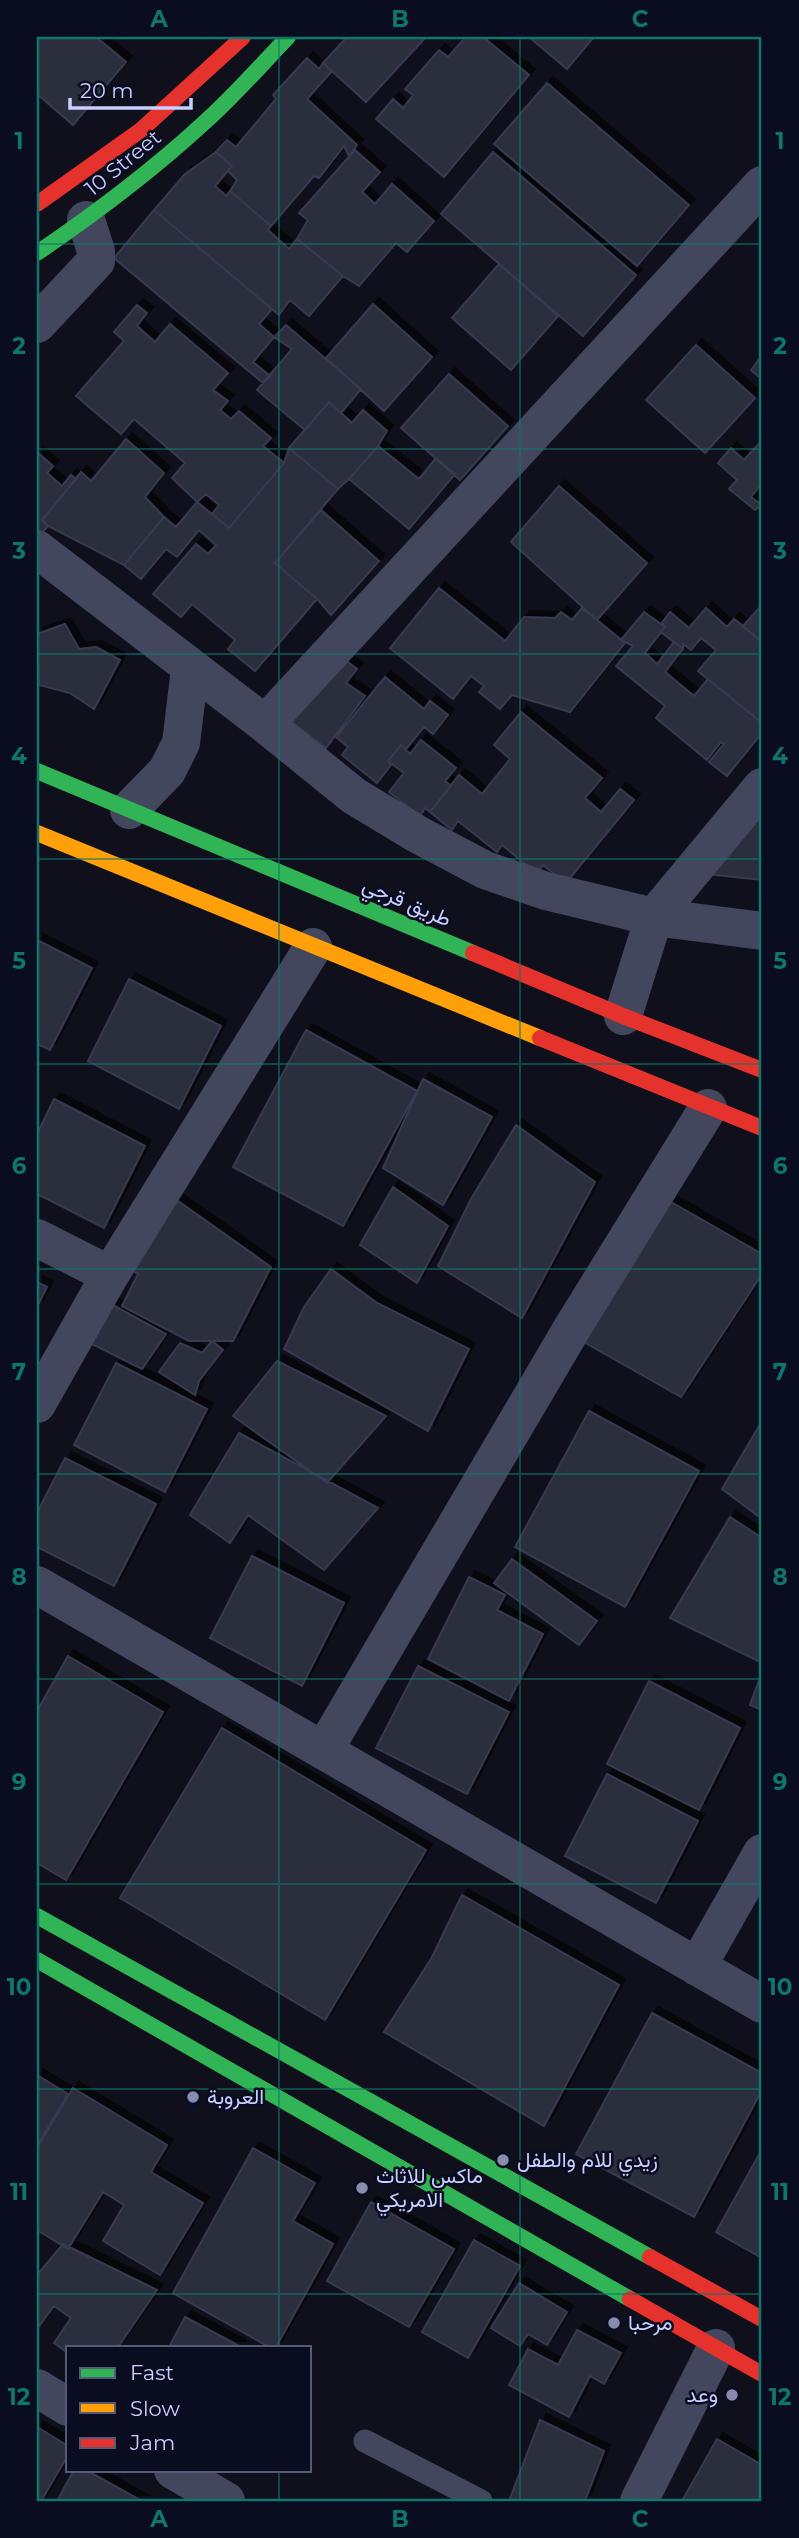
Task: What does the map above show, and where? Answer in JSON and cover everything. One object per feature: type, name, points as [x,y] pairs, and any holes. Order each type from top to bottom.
[{"type":"main road","name":"10 Street","points":[[37,204],[141,130],[243,37]]},
{"type":"main road","name":"10 Street","points":[[37,253],[86,220],[160,162],[207,120],[288,37]]},
{"type":"main road","name":"طريق قرجي","points":[[37,771],[623,1016],[762,1070]]},
{"type":"main road","points":[[37,833],[762,1128]]},
{"type":"main road","points":[[37,1916],[762,2319]]},
{"type":"main road","points":[[37,1960],[762,2374]]},
{"type":"street","points":[[265,724],[762,185]]},
{"type":"street","points":[[37,324],[96,261],[96,251],[86,220]]},
{"type":"street","points":[[37,549],[354,796],[417,834],[485,870],[546,891],[654,917],[762,931]]},
{"type":"street","points":[[130,810],[167,771],[181,743],[190,669]]},
{"type":"street","points":[[623,1016],[654,917],[762,787]]},
{"type":"street","points":[[37,1404],[110,1275],[313,947]]},
{"type":"street","points":[[324,1750],[571,1330],[708,1108]]},
{"type":"street","points":[[37,1238],[110,1275]]},
{"type":"street","points":[[37,1585],[762,2004]]},
{"type":"street","points":[[698,1967],[762,1853]]},
{"type":"street","points":[[639,2501],[716,2348]]},
{"type":"street","points":[[37,2388],[66,2406]]},
{"type":"street","points":[[176,2472],[226,2501]]},
{"type":"lane","points":[[365,2441],[481,2501]]},
{"type":"building","points":[[37,37],[96,37],[126,62],[73,125],[37,94]]},
{"type":"building","points":[[347,37],[426,37],[366,102],[323,63]]},
{"type":"building","points":[[466,37],[483,37],[529,75],[444,177],[376,119],[393,99],[403,108],[413,95],[405,89],[439,50],[448,57]]},
{"type":"building","points":[[529,37],[594,37],[567,69]]},
{"type":"building","points":[[307,58],[319,69],[323,63],[332,71],[307,99],[357,145],[349,156],[344,146],[319,178],[314,176],[271,226],[230,191],[237,180],[228,171],[232,166],[216,152],[227,140],[236,147],[276,99],[273,95]]},
{"type":"building","points":[[547,83],[689,205],[637,266],[494,144]]},
{"type":"building","points":[[355,150],[380,172],[362,192],[375,204],[392,184],[434,221],[407,252],[396,243],[359,286],[297,239],[308,220],[299,213]]},
{"type":"building","points":[[216,152],[232,166],[215,186],[226,196],[230,191],[271,226],[268,230],[289,249],[297,239],[343,276],[309,316],[290,300],[279,315],[154,210],[185,174]]},
{"type":"building","points":[[493,152],[636,275],[583,336],[441,214]]},
{"type":"building","points":[[154,210],[272,309],[259,324],[274,337],[253,362],[270,376],[263,383],[114,258]]},
{"type":"building","points":[[499,264],[558,316],[511,370],[452,318]]},
{"type":"building","points":[[373,304],[432,357],[384,411],[326,358]]},
{"type":"building","points":[[137,305],[147,313],[137,326],[155,342],[170,324],[228,373],[213,390],[228,401],[220,410],[231,419],[239,411],[271,438],[263,446],[284,463],[229,528],[212,514],[219,505],[206,494],[197,502],[172,478],[185,463],[134,419],[121,434],[76,396],[124,341],[114,332]]},
{"type":"building","points":[[286,325],[361,389],[341,413],[329,402],[305,430],[257,390],[292,349],[274,337]]},
{"type":"building","points":[[696,345],[755,398],[705,453],[646,400]]},
{"type":"building","points":[[762,355],[762,374],[759,377],[751,370]]},
{"type":"building","points":[[449,374],[508,426],[460,480],[401,428]]},
{"type":"building","points":[[329,402],[352,423],[363,410],[387,431],[378,446],[338,489],[289,448]]},
{"type":"building","points":[[126,439],[164,473],[145,497],[164,517],[124,565],[48,526],[42,520],[81,472],[91,481]]},
{"type":"building","points":[[762,440],[762,483],[751,497],[759,503],[762,499],[762,511],[758,507],[755,510],[729,489],[737,480],[718,463],[731,448],[744,460]]},
{"type":"building","points":[[378,446],[419,479],[436,458],[455,474],[409,529],[349,479]]},
{"type":"building","points":[[289,448],[338,489],[275,563],[317,599],[255,671],[228,649],[235,640],[192,604],[181,617],[153,594],[196,544],[208,554],[216,545],[199,530],[177,557],[166,549],[141,579],[124,565],[164,517],[176,527],[197,502],[229,528],[284,463]]},
{"type":"building","points":[[37,452],[53,466],[47,473],[62,486],[71,475],[76,479],[42,520],[48,526],[37,539]]},
{"type":"building","points":[[559,486],[647,563],[597,620],[511,542]]},
{"type":"building","points":[[321,510],[379,561],[331,615],[317,599],[275,563]]},
{"type":"building","points":[[439,588],[505,641],[524,617],[555,618],[561,612],[572,620],[582,608],[625,643],[570,712],[512,695],[500,709],[479,692],[484,686],[471,676],[453,699],[390,648]]},
{"type":"building","points":[[762,605],[762,642],[743,626]]},
{"type":"building","points":[[706,608],[727,627],[734,619],[762,642],[762,723],[698,671],[716,650],[701,638],[691,650],[683,644],[683,649],[661,632],[665,627],[662,623],[670,612],[689,628]]},
{"type":"building","points":[[644,612],[665,627],[645,653],[657,664],[674,642],[683,649],[665,672],[694,696],[708,679],[762,723],[762,733],[727,776],[709,762],[724,744],[721,742],[707,760],[656,718],[665,706],[616,666],[633,646],[621,640]]},
{"type":"building","points":[[65,624],[79,649],[96,647],[120,660],[94,709],[70,693],[39,685],[37,634]]},
{"type":"building","points":[[338,655],[357,669],[346,683],[365,696],[326,748],[279,713]]},
{"type":"building","points":[[385,677],[424,709],[430,701],[448,715],[433,734],[424,727],[406,749],[401,745],[388,761],[391,765],[377,783],[342,755],[348,747],[336,737]]},
{"type":"building","points":[[521,712],[602,778],[585,798],[601,812],[620,789],[634,800],[566,883],[543,865],[536,873],[502,845],[497,852],[458,821],[452,830],[430,812],[459,775],[482,794],[510,759],[494,745]]},
{"type":"building","points":[[421,740],[456,768],[445,781],[451,786],[430,812],[425,808],[420,816],[389,792],[404,773],[388,761],[401,745],[410,754]]},
{"type":"building","points":[[762,800],[762,880],[696,873]]},
{"type":"building","points":[[37,940],[92,968],[50,1050],[37,1044]]},
{"type":"building","points":[[129,979],[221,1026],[179,1109],[88,1061]]},
{"type":"building","points":[[306,1030],[417,1091],[343,1226],[233,1167]]},
{"type":"building","points":[[423,1079],[492,1117],[443,1205],[383,1168]]},
{"type":"building","points":[[54,1099],[145,1146],[104,1228],[37,1194],[37,1134]]},
{"type":"building","points":[[516,1125],[595,1182],[522,1318],[438,1266],[471,1199]]},
{"type":"building","points":[[393,1187],[448,1226],[417,1283],[360,1245]]},
{"type":"building","points":[[171,1196],[271,1267],[233,1341],[189,1341],[122,1306],[138,1274],[124,1265]]},
{"type":"building","points":[[664,1198],[762,1254],[762,1274],[681,1397],[580,1340]]},
{"type":"building","points":[[331,1269],[377,1303],[469,1349],[428,1431],[284,1349],[304,1307]]},
{"type":"building","points":[[37,1282],[47,1287],[37,1307]]},
{"type":"building","points":[[109,1303],[166,1334],[142,1369],[88,1342]]},
{"type":"building","points":[[212,1341],[223,1350],[199,1381],[195,1395],[159,1372],[180,1343],[202,1353]]},
{"type":"building","points":[[277,1361],[386,1416],[327,1483],[233,1416]]},
{"type":"building","points":[[116,1363],[207,1409],[165,1492],[74,1445]]},
{"type":"building","points":[[589,1411],[699,1471],[625,1607],[515,1547]]},
{"type":"building","points":[[762,1421],[762,1519],[722,1489]]},
{"type":"building","points":[[239,1433],[378,1508],[324,1570],[248,1515],[230,1543],[190,1515]]},
{"type":"building","points":[[65,1458],[156,1504],[114,1586],[37,1547],[37,1513]]},
{"type":"building","points":[[730,1517],[762,1538],[762,1663],[670,1618]]},
{"type":"building","points":[[252,1556],[344,1603],[302,1686],[210,1638]]},
{"type":"building","points":[[512,1559],[597,1621],[579,1645],[494,1583]]},
{"type":"building","points":[[469,1577],[505,1595],[497,1610],[543,1634],[509,1701],[428,1659]]},
{"type":"building","points":[[68,1656],[163,1712],[66,1880],[37,1863],[37,1711]]},
{"type":"building","points":[[418,1666],[509,1712],[467,1794],[376,1748]]},
{"type":"building","points":[[762,1672],[762,1710],[750,1705]]},
{"type":"building","points":[[649,1681],[740,1728],[699,1810],[607,1764]]},
{"type":"building","points":[[222,1728],[426,1850],[325,2020],[120,1898]]},
{"type":"building","points":[[607,1774],[698,1821],[656,1903],[565,1856]]},
{"type":"building","points":[[462,1895],[619,1985],[544,2126],[384,2032],[431,1959]]},
{"type":"building","points":[[652,2013],[762,2073],[762,2090],[694,2217],[576,2154]]},
{"type":"building","points":[[37,2075],[68,2094],[37,2146]]},
{"type":"building","points":[[73,2088],[167,2145],[151,2172],[203,2203],[160,2275],[103,2241],[124,2205],[103,2192],[68,2249],[37,2230],[37,2148]]},
{"type":"building","points":[[253,2148],[315,2183],[293,2221],[333,2244],[277,2346],[267,2346],[173,2293]]},
{"type":"building","points":[[762,2149],[762,2258],[716,2232]]},
{"type":"building","points":[[371,2202],[454,2249],[409,2327],[327,2281]]},
{"type":"building","points":[[474,2240],[520,2266],[468,2358],[422,2332]]},
{"type":"building","points":[[63,2244],[157,2290],[119,2346],[66,2346],[66,2352],[54,2343],[71,2318],[54,2306],[37,2329],[37,2275]]},
{"type":"building","points":[[519,2283],[567,2312],[547,2345],[528,2334],[520,2346],[491,2328]]},
{"type":"building","points":[[185,2317],[239,2346],[170,2346]]},
{"type":"building","points":[[577,2330],[621,2353],[604,2384],[590,2376],[569,2417],[509,2385],[528,2349],[558,2365]]},
{"type":"building","points":[[540,2420],[604,2451],[585,2501],[509,2501]]},
{"type":"building","points":[[37,2427],[66,2445],[66,2458],[41,2501],[37,2501]]},
{"type":"building","points":[[717,2439],[762,2465],[762,2501],[682,2501]]},
{"type":"building","points":[[73,2472],[90,2472],[142,2501],[57,2501]]},
{"type":"traffic: fast","points":[[37,253],[166,157],[227,101],[288,37]]},
{"type":"traffic: fast","points":[[37,771],[473,953]]},
{"type":"traffic: fast","points":[[37,1916],[650,2257]]},
{"type":"traffic: fast","points":[[37,1960],[630,2299]]},
{"type":"traffic: slow","points":[[37,833],[540,1038]]},
{"type":"traffic: jam","points":[[37,204],[141,130],[243,37]]},
{"type":"traffic: jam","points":[[473,953],[623,1016],[762,1070]]},
{"type":"traffic: jam","points":[[540,1038],[762,1128]]},
{"type":"traffic: jam","points":[[650,2257],[762,2319]]},
{"type":"traffic: jam","points":[[630,2299],[762,2374]]},
{"type":"place","name":"العروبة","points":[[193,2097]]},
{"type":"place","name":"زيدي للام والطفل","points":[[503,2160]]},
{"type":"place","name":"ماكس للاثاث الامريكي","points":[[362,2188]]},
{"type":"place","name":"مرحبا","points":[[614,2323]]},
{"type":"place","name":"وعد","points":[[732,2395]]}]
